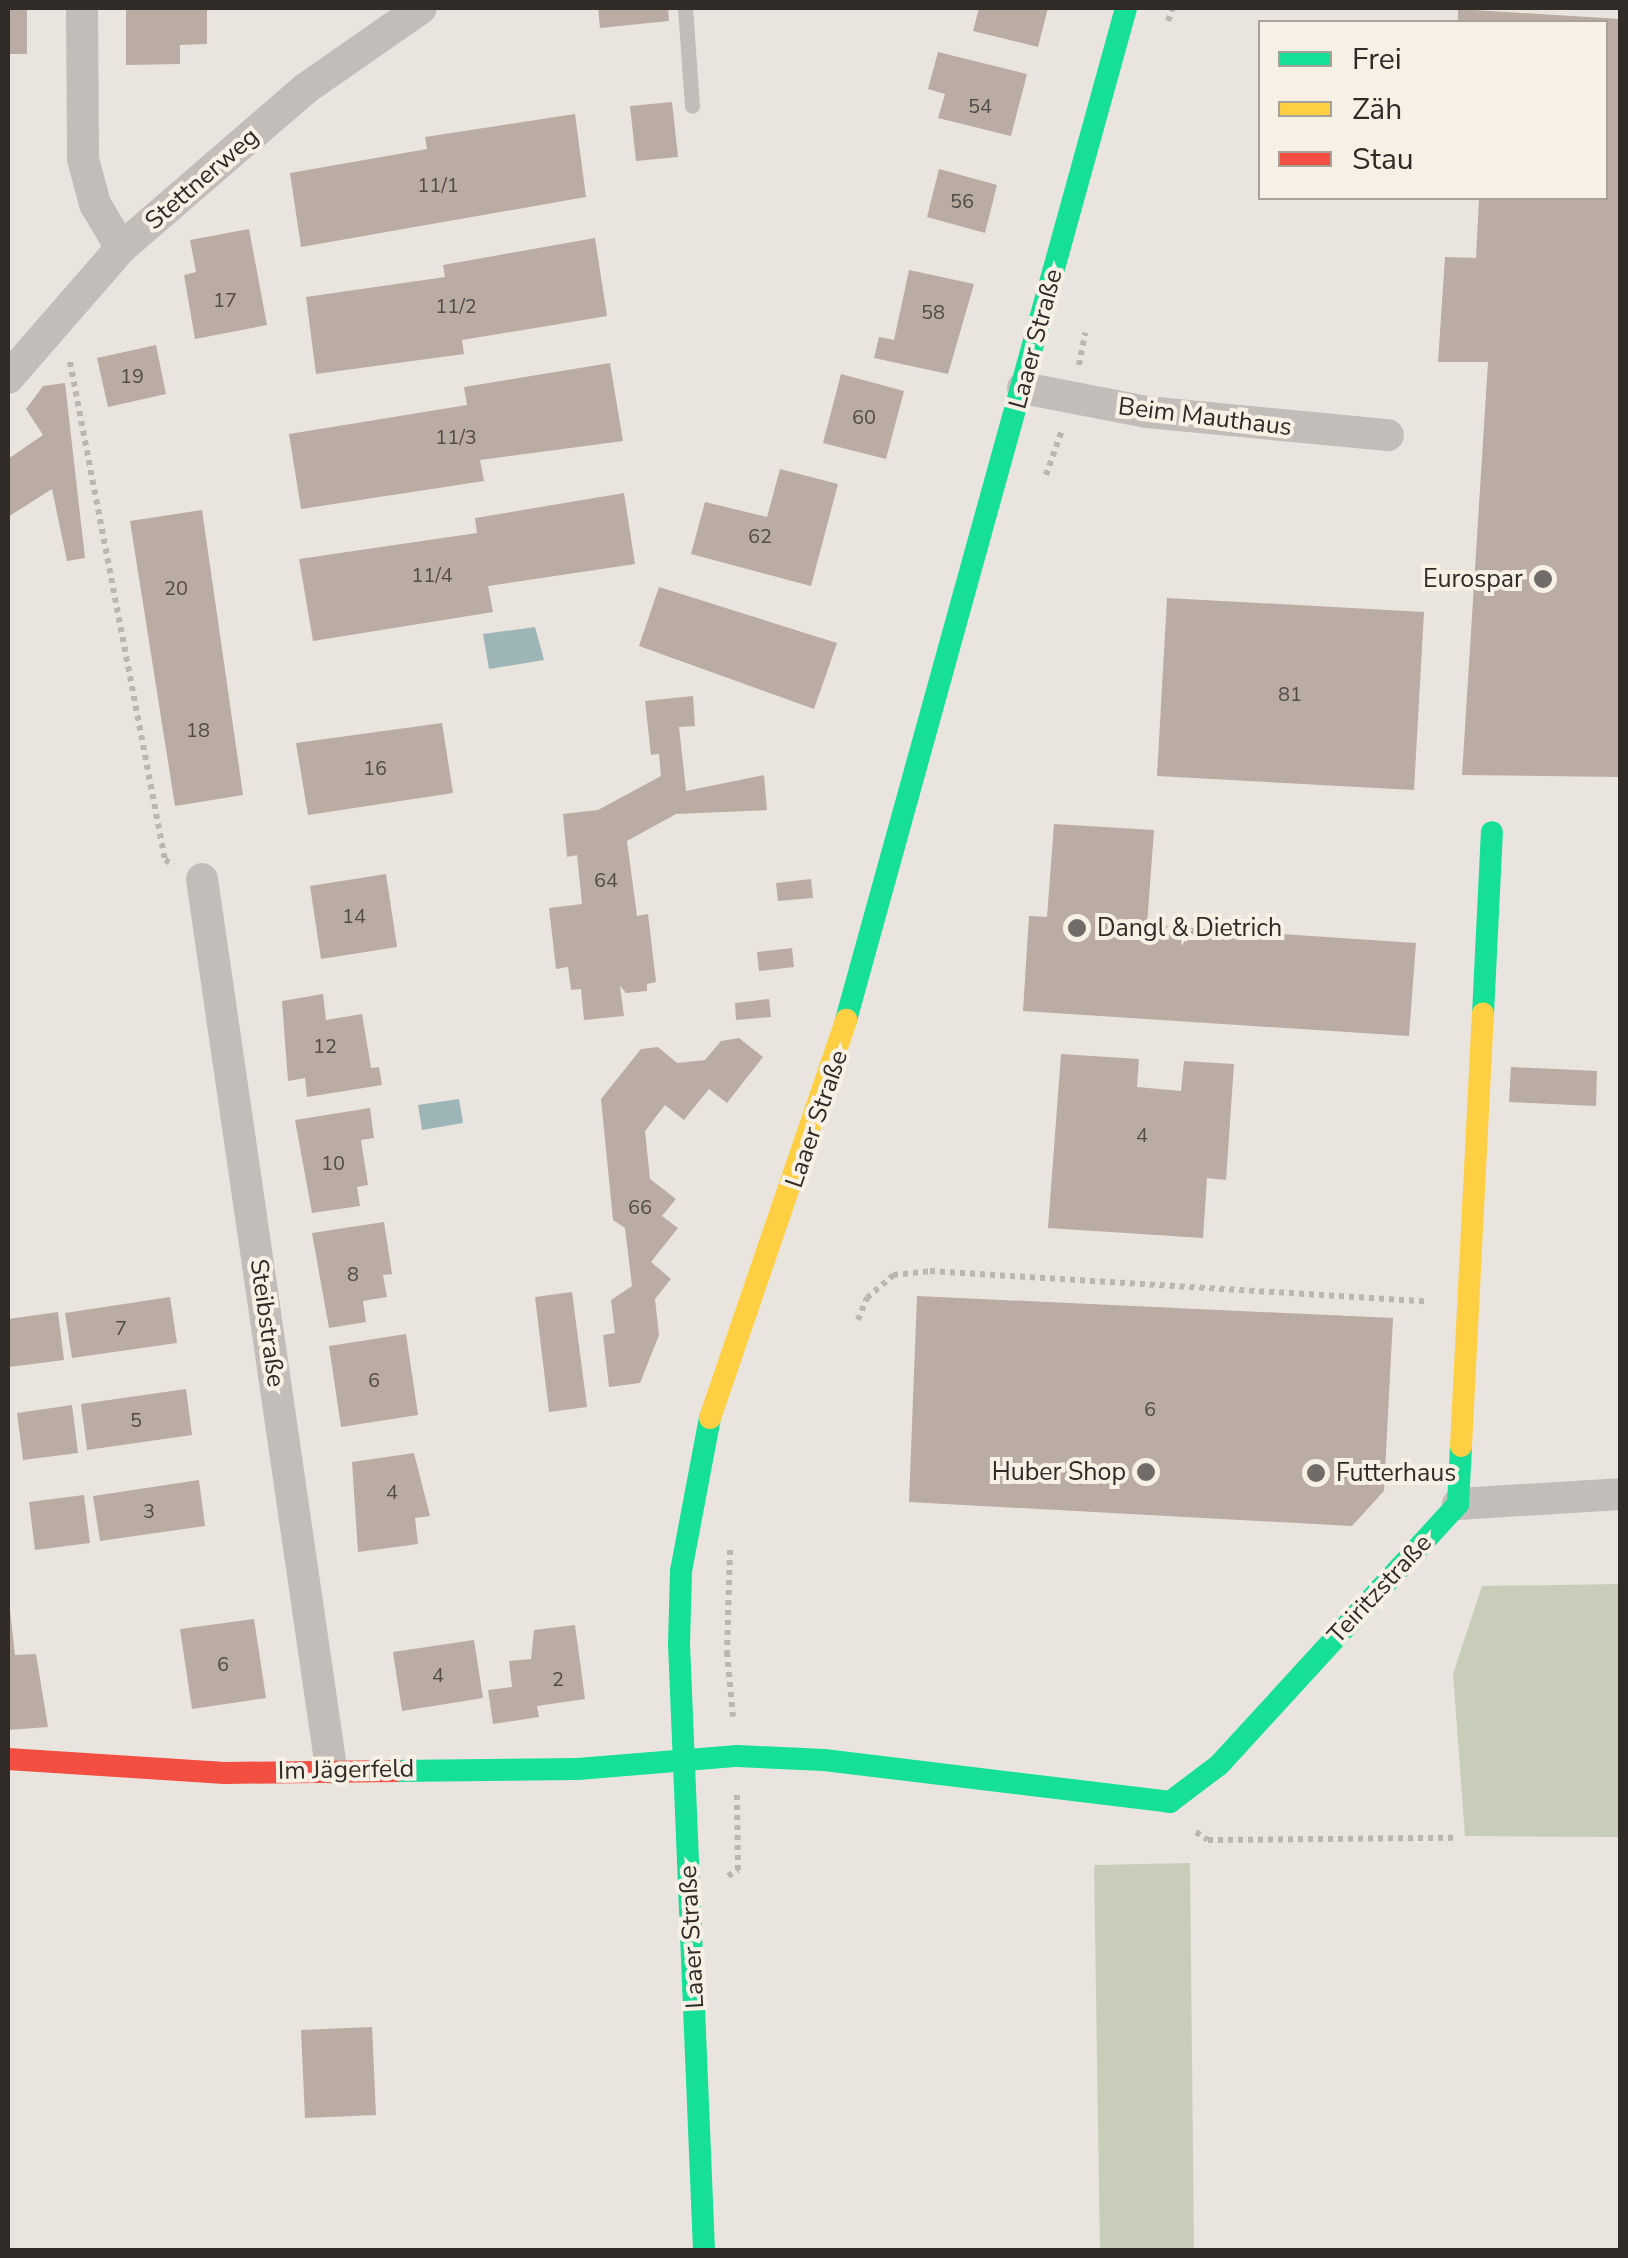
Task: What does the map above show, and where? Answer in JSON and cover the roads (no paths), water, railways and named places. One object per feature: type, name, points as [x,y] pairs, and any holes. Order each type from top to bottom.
[{"type":"street","points":[[82,8],[83,159],[95,204],[122,248]]},
{"type":"street","name":"Stettnerweg","points":[[8,378],[60,314],[122,248],[305,89],[421,8]]},
{"type":"street","name":"Laaer Straße","points":[[704,2250],[684,1762],[681,1572],[699,1450],[873,942],[1126,8]]},
{"type":"street","name":"Beim Mauthaus","points":[[1024,388],[1072,400],[1388,435]]},
{"type":"street","points":[[1492,832],[1458,1504],[1620,1494]]},
{"type":"street","name":"Steibstraße","points":[[202,879],[331,1768]]},
{"type":"street","name":"Teiritzstraße","points":[[684,1762],[736,1756],[824,1760],[1170,1802],[1219,1765],[1458,1504]]},
{"type":"street","name":"Im Jägerfeld","points":[[8,1759],[225,1773],[331,1768],[578,1769],[684,1762]]},
{"type":"lane","points":[[684,8],[692,106]]},
{"type":"water","points":[[535,627],[544,660],[489,669],[483,634]]},
{"type":"water","points":[[459,1099],[463,1123],[422,1130],[418,1105]]},
{"type":"place","name":"Eurospar","points":[[1543,579]]},
{"type":"place","name":"Dangl & Dietrich","points":[[1077,928]]},
{"type":"place","name":"Huber Shop","points":[[1146,1472]]},
{"type":"place","name":"Futterhaus","points":[[1316,1473]]}]
